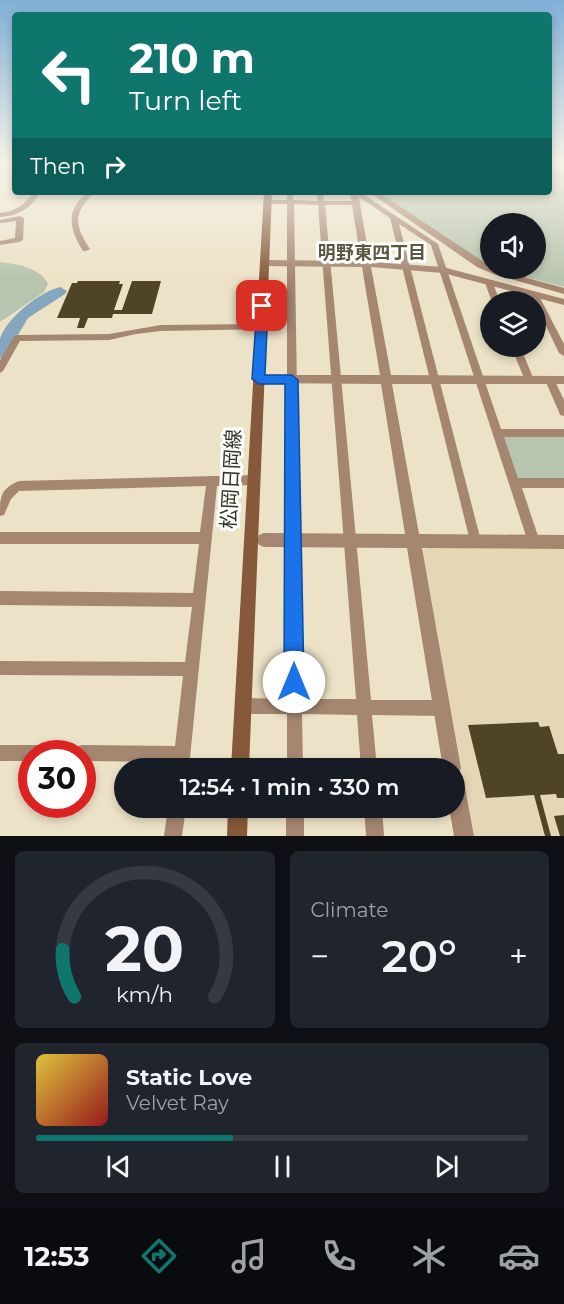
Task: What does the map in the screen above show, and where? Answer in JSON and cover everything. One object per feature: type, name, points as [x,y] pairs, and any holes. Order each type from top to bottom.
[{"type":"main road","name":"松岡日岡線","points":[[240,758],[268,202]]},
{"type":"main road","points":[[237,836],[238,818]]},
{"type":"street","points":[[2,219],[32,202]]},
{"type":"street","points":[[81,202],[73,216],[76,232],[86,249]]},
{"type":"street","points":[[290,202],[294,758]]},
{"type":"street","points":[[321,202],[368,758]]},
{"type":"street","points":[[356,202],[450,758]]},
{"type":"street","points":[[366,202],[393,216],[434,244],[534,542]]},
{"type":"street","points":[[388,202],[480,265],[499,273],[564,291]]},
{"type":"street","points":[[393,216],[475,542]]},
{"type":"street","points":[[0,243],[19,240],[20,218],[2,219]]},
{"type":"street","points":[[264,264],[366,264],[443,270],[522,291]]},
{"type":"street","points":[[489,283],[492,291]]},
{"type":"street","points":[[546,297],[564,302]]},
{"type":"street","points":[[546,318],[564,353]]},
{"type":"street","points":[[0,369],[17,338],[109,338],[161,328],[261,327]]},
{"type":"street","points":[[520,357],[529,380]]},
{"type":"street","points":[[259,379],[564,381]]},
{"type":"street","points":[[550,380],[564,412]]},
{"type":"street","points":[[497,433],[564,433]]},
{"type":"street","points":[[0,511],[7,493],[11,488],[19,486],[254,480]]},
{"type":"street","points":[[182,758],[212,481]]},
{"type":"street","points":[[514,483],[564,483]]},
{"type":"street","points":[[0,538],[206,538]]},
{"type":"street","points":[[264,540],[564,542]]},
{"type":"street","points":[[0,598],[199,600]]},
{"type":"street","points":[[0,668],[192,669]]},
{"type":"street","points":[[243,706],[442,708]]},
{"type":"street","points":[[0,753],[18,753]]},
{"type":"street","points":[[96,754],[144,758]]},
{"type":"street","points":[[174,836],[176,818]]},
{"type":"street","points":[[295,818],[295,836]]},
{"type":"street","points":[[374,818],[375,836]]},
{"type":"street","points":[[461,818],[464,836]]},
{"type":"shaded area","points":[[428,547],[564,548],[564,836],[474,836],[465,787],[465,758],[460,758],[422,552]]},
{"type":"green space","points":[[392,202],[564,202],[564,287],[533,279],[546,279],[546,213],[480,213],[480,262],[466,255]]},
{"type":"green space","points":[[0,262],[34,270],[48,284],[44,292],[0,322]]},
{"type":"green space","points":[[505,435],[564,435],[564,480],[521,480],[515,477],[502,438]]},
{"type":"building","points":[[120,281],[119,284],[123,284],[114,310],[122,310],[132,281],[161,281],[152,314],[113,314],[112,318],[88,318],[84,328],[77,328],[80,318],[57,318],[72,283]]},
{"type":"building","points":[[538,722],[540,727],[549,726],[558,754],[564,754],[564,798],[557,798],[556,794],[540,795],[551,836],[545,836],[534,795],[486,798],[468,725]]},
{"type":"building","points":[[564,815],[564,836],[560,836],[554,816]]},
{"type":"waterway","points":[[0,353],[16,323],[23,315],[60,291]]},
{"type":"district","name":"明野東四丁目","points":[[372,253]]},
{"type":"route","points":[[262,306],[259,379],[292,380],[294,682]]}]
